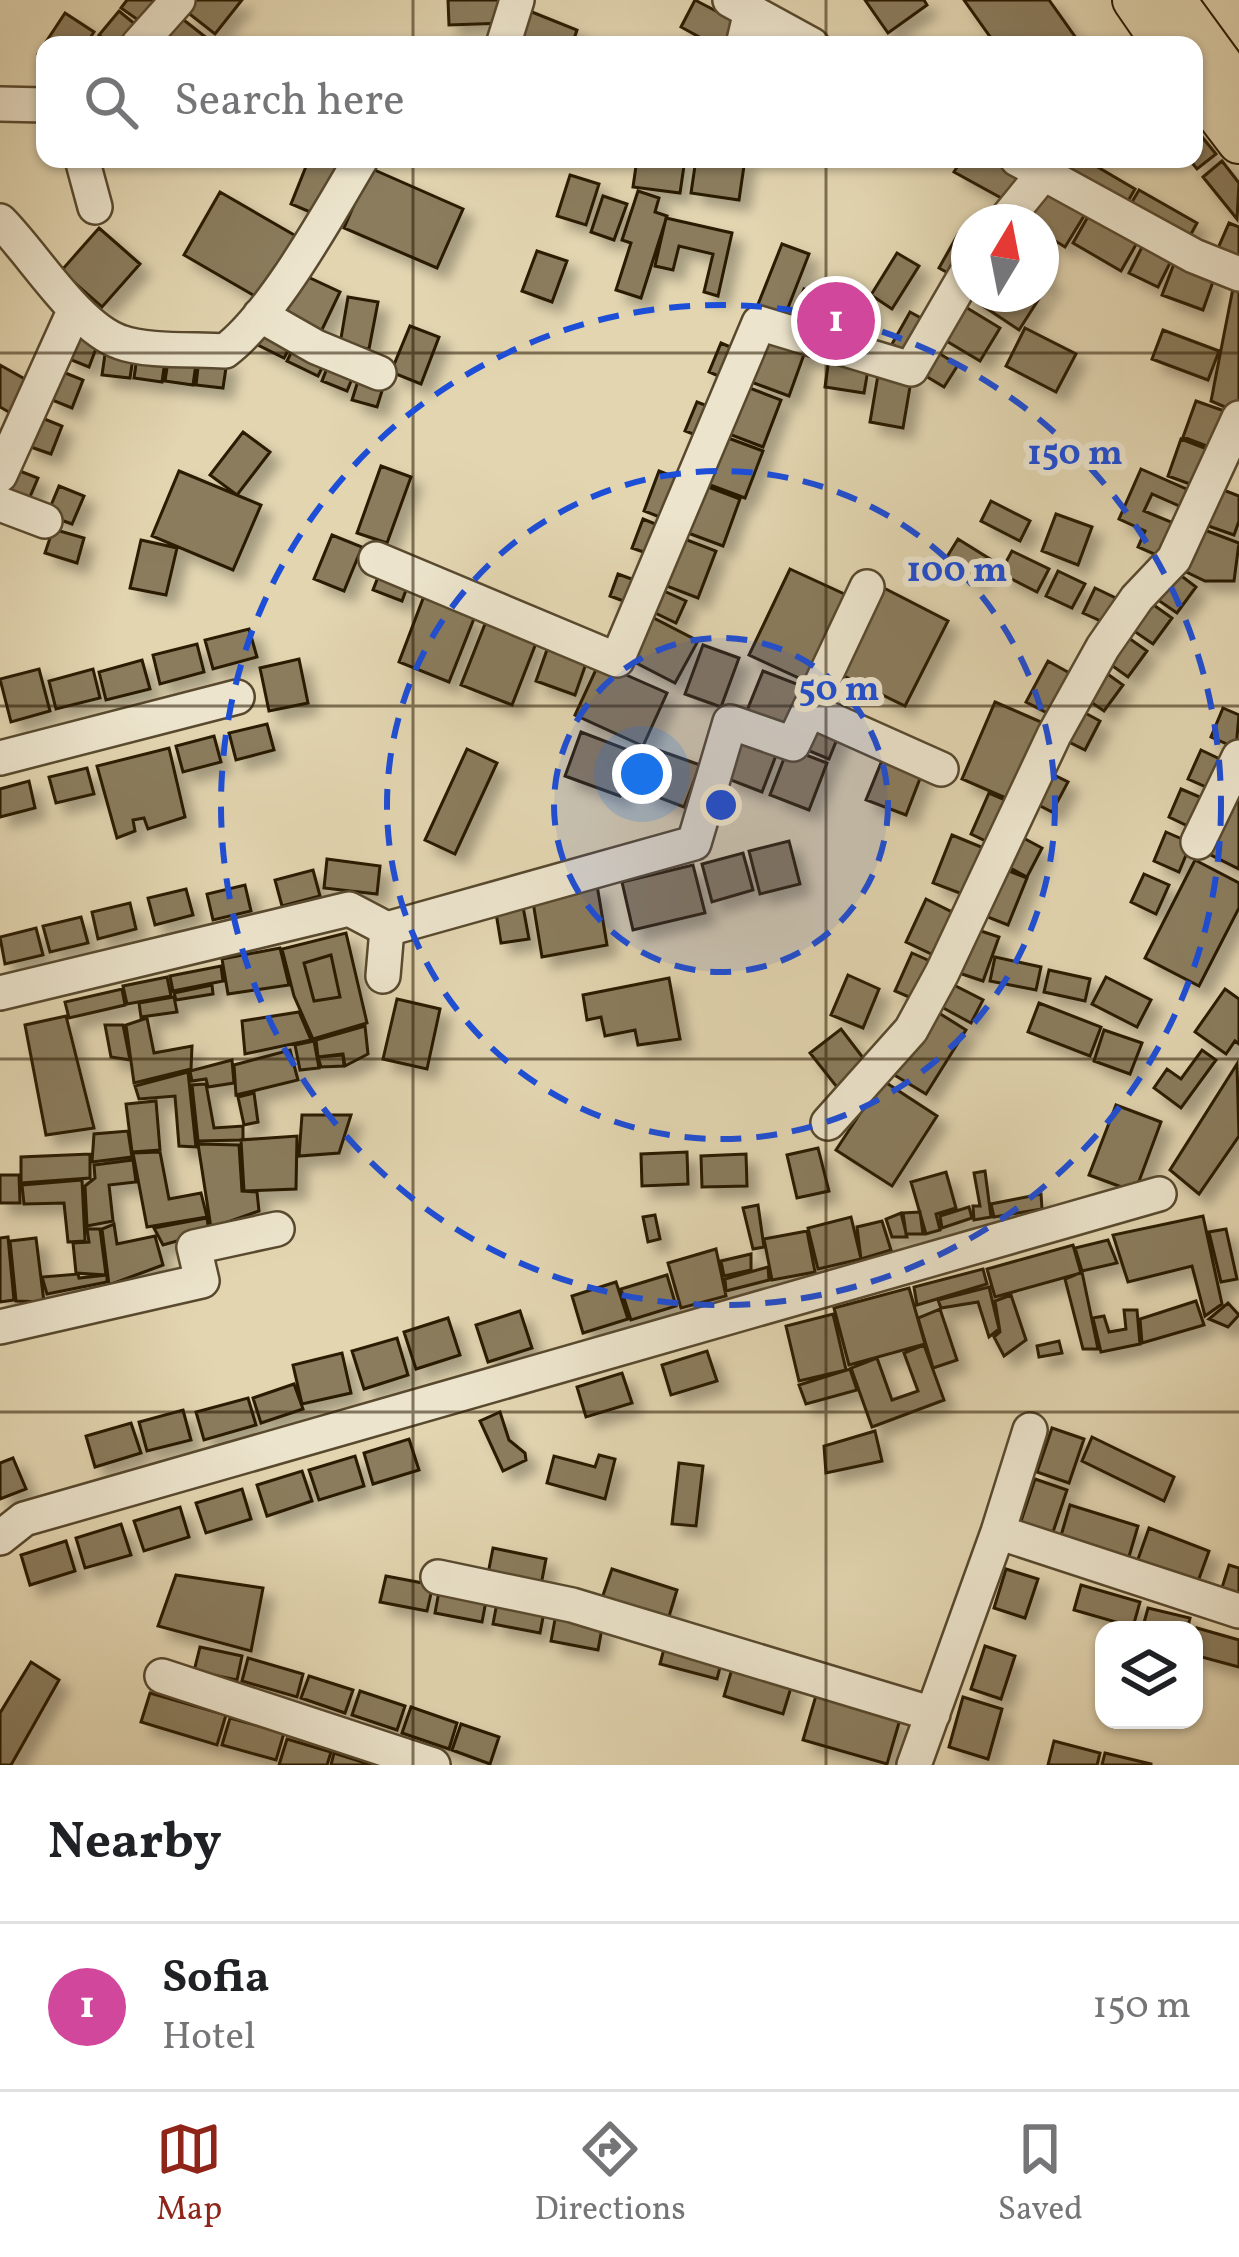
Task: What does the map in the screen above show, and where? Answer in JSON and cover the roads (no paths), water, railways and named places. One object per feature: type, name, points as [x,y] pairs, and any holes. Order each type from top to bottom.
[{"type":"main road","points":[[1134,0],[1182,16]]},
{"type":"main road","points":[[1203,43],[1239,88]]},
{"type":"main road","points":[[1203,95],[1239,142]]},
{"type":"street","points":[[146,36],[178,0]]},
{"type":"street","points":[[506,36],[517,0]]},
{"type":"street","points":[[741,6],[743,36]]},
{"type":"street","points":[[741,6],[796,36]]},
{"type":"street","points":[[0,104],[36,105]]},
{"type":"street","points":[[84,168],[95,207]]},
{"type":"street","points":[[0,220],[84,321],[121,343],[224,351],[245,336],[326,220],[356,168]]},
{"type":"street","points":[[1012,204],[1029,168]]},
{"type":"street","points":[[1034,168],[1194,256],[1239,274]]},
{"type":"street","points":[[376,560],[616,660],[759,323],[911,370],[951,300]]},
{"type":"street","points":[[0,475],[75,309]]},
{"type":"street","points":[[260,315],[316,347],[380,374]]},
{"type":"street","points":[[828,1123],[910,1030],[942,973],[1054,735],[1103,647],[1137,598],[1174,560],[1239,418]]},
{"type":"street","points":[[0,504],[45,521]]},
{"type":"street","points":[[0,993],[349,908],[387,929],[694,843],[730,722],[793,744],[867,587]]},
{"type":"street","points":[[0,758],[237,697]]},
{"type":"street","points":[[809,710],[941,769]]},
{"type":"street","points":[[1198,842],[1239,757]]},
{"type":"street","points":[[383,976],[387,929]]},
{"type":"street","points":[[0,1538],[24,1519],[1159,1194]]},
{"type":"street","points":[[0,1327],[202,1281],[194,1247],[278,1229]]},
{"type":"street","points":[[914,1765],[1030,1430]]},
{"type":"street","points":[[998,1532],[1239,1611]]},
{"type":"street","points":[[437,1577],[572,1605],[933,1714]]},
{"type":"street","points":[[162,1676],[433,1765]]},
{"type":"place","name":"Sofia","points":[[836,321]]}]
